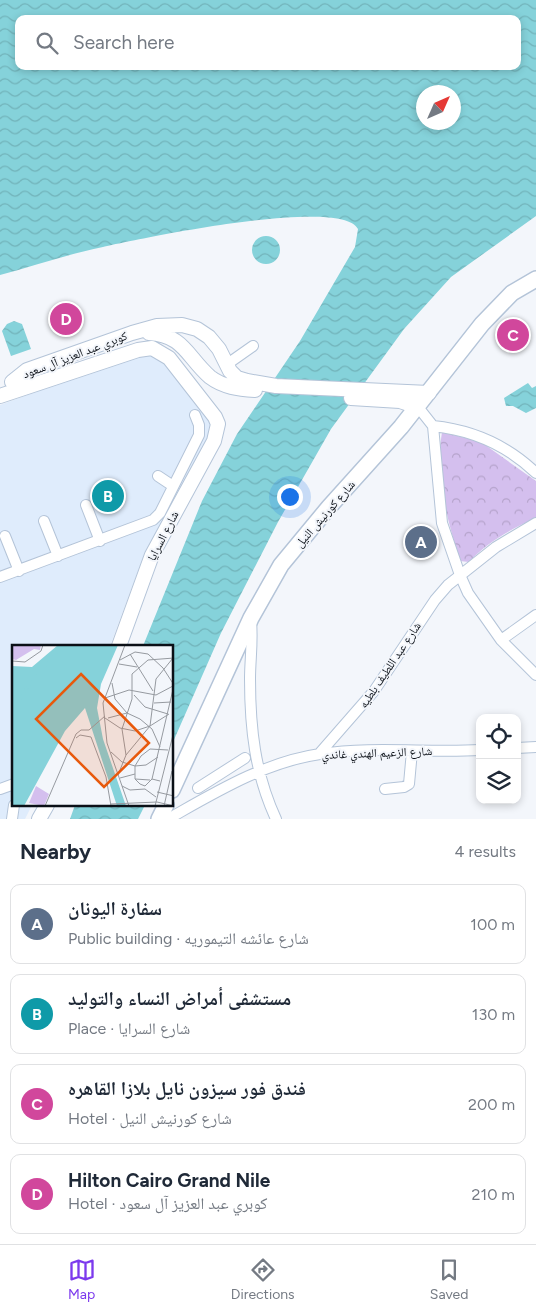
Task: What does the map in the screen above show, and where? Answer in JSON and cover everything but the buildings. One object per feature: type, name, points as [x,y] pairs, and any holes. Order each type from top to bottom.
[{"type":"highway","name":"شارع كورنيش النيل","points":[[174,786],[251,618],[281,565],[418,407],[493,312],[512,292],[535,280]]},
{"type":"highway","points":[[159,819],[166,806]]},
{"type":"main road","name":"كوبري عبد العزيز آل سعود","points":[[12,382],[27,370],[132,333],[157,326],[182,325],[197,329],[209,337],[219,349],[226,365],[234,376],[251,386]]},
{"type":"main road","points":[[173,338],[175,330],[182,325]]},
{"type":"main road","name":"كوبري عبد العزيز آل سعود","points":[[12,382],[141,334],[157,333],[173,338],[186,349],[209,376],[228,386],[395,396],[429,393]]},
{"type":"main road","name":"شارع السرايا","points":[[0,396],[138,350],[152,348],[168,358],[215,418],[217,430],[214,441],[152,555],[119,645]]},
{"type":"main road","points":[[209,376],[220,373],[226,365]]},
{"type":"main road","points":[[0,391],[12,382]]},
{"type":"main road","name":"كوبري عبد العزيز آل سعود","points":[[395,396],[418,407]]},
{"type":"main road","points":[[39,819],[46,806]]},
{"type":"street","points":[[226,365],[253,346]]},
{"type":"street","points":[[418,407],[433,426],[442,523],[460,575],[468,592],[501,640],[536,675]]},
{"type":"street","points":[[0,577],[153,520],[160,512],[199,435],[199,425],[195,416]]},
{"type":"street","points":[[433,426],[455,428],[482,437],[514,455],[536,473]]},
{"type":"street","points":[[158,476],[173,486]]},
{"type":"street","points":[[86,505],[100,541]]},
{"type":"street","points":[[44,521],[58,556]]},
{"type":"street","name":"شارع عبد اللطيف بلطيه","points":[[320,754],[357,713],[390,668],[435,600],[460,575],[496,547],[536,523]]},
{"type":"street","points":[[5,536],[19,571]]},
{"type":"street","points":[[501,640],[536,615]]},
{"type":"street","points":[[251,618],[250,700],[258,772],[276,819]]},
{"type":"street","points":[[521,748],[536,747]]},
{"type":"street","name":"شارع الزعيم الهندي غاندي","points":[[168,819],[246,776],[320,754],[476,750]]},
{"type":"street","points":[[385,789],[404,787],[409,784],[412,752]]},
{"type":"street","points":[[198,788],[241,761],[246,776]]},
{"type":"street","points":[[12,819],[14,806]]},
{"type":"shaded area","points":[[156,352],[207,415],[211,424],[209,437],[145,552],[110,645],[12,645],[12,806],[32,806],[25,819],[0,819],[0,405],[142,353]]},
{"type":"green space","points":[[442,432],[481,442],[536,481],[536,518],[500,537],[469,562],[460,561],[447,514],[441,482],[440,449]]},
{"type":"water","points":[[0,0],[536,0],[536,216],[451,277],[404,329],[331,429],[278,522],[221,633],[174,740],[174,645],[143,645],[202,501],[237,434],[300,341],[355,247],[358,229],[344,220],[316,217],[279,218],[195,229],[90,250],[0,275]]},
{"type":"water","points":[[266,236],[276,240],[280,250],[276,260],[266,264],[256,260],[252,250],[256,240]]},
{"type":"water","points":[[14,321],[22,324],[31,349],[11,356],[2,331],[7,324]]},
{"type":"water","points":[[528,383],[532,388],[536,386],[536,408],[526,413],[513,406],[506,406],[504,398]]},
{"type":"water","points":[[75,806],[144,806],[138,819],[70,819]]},
{"type":"place","name":"Hilton Cairo Grand Nile","points":[[66,319]]},
{"type":"place","name":"فندق فور سيزون نايل بلازا القاهره","points":[[513,335]]},
{"type":"place","name":"مستشفى أمراض النساء والتوليد","points":[[108,496]]},
{"type":"place","name":"سفارة اليونان","points":[[421,542]]}]
